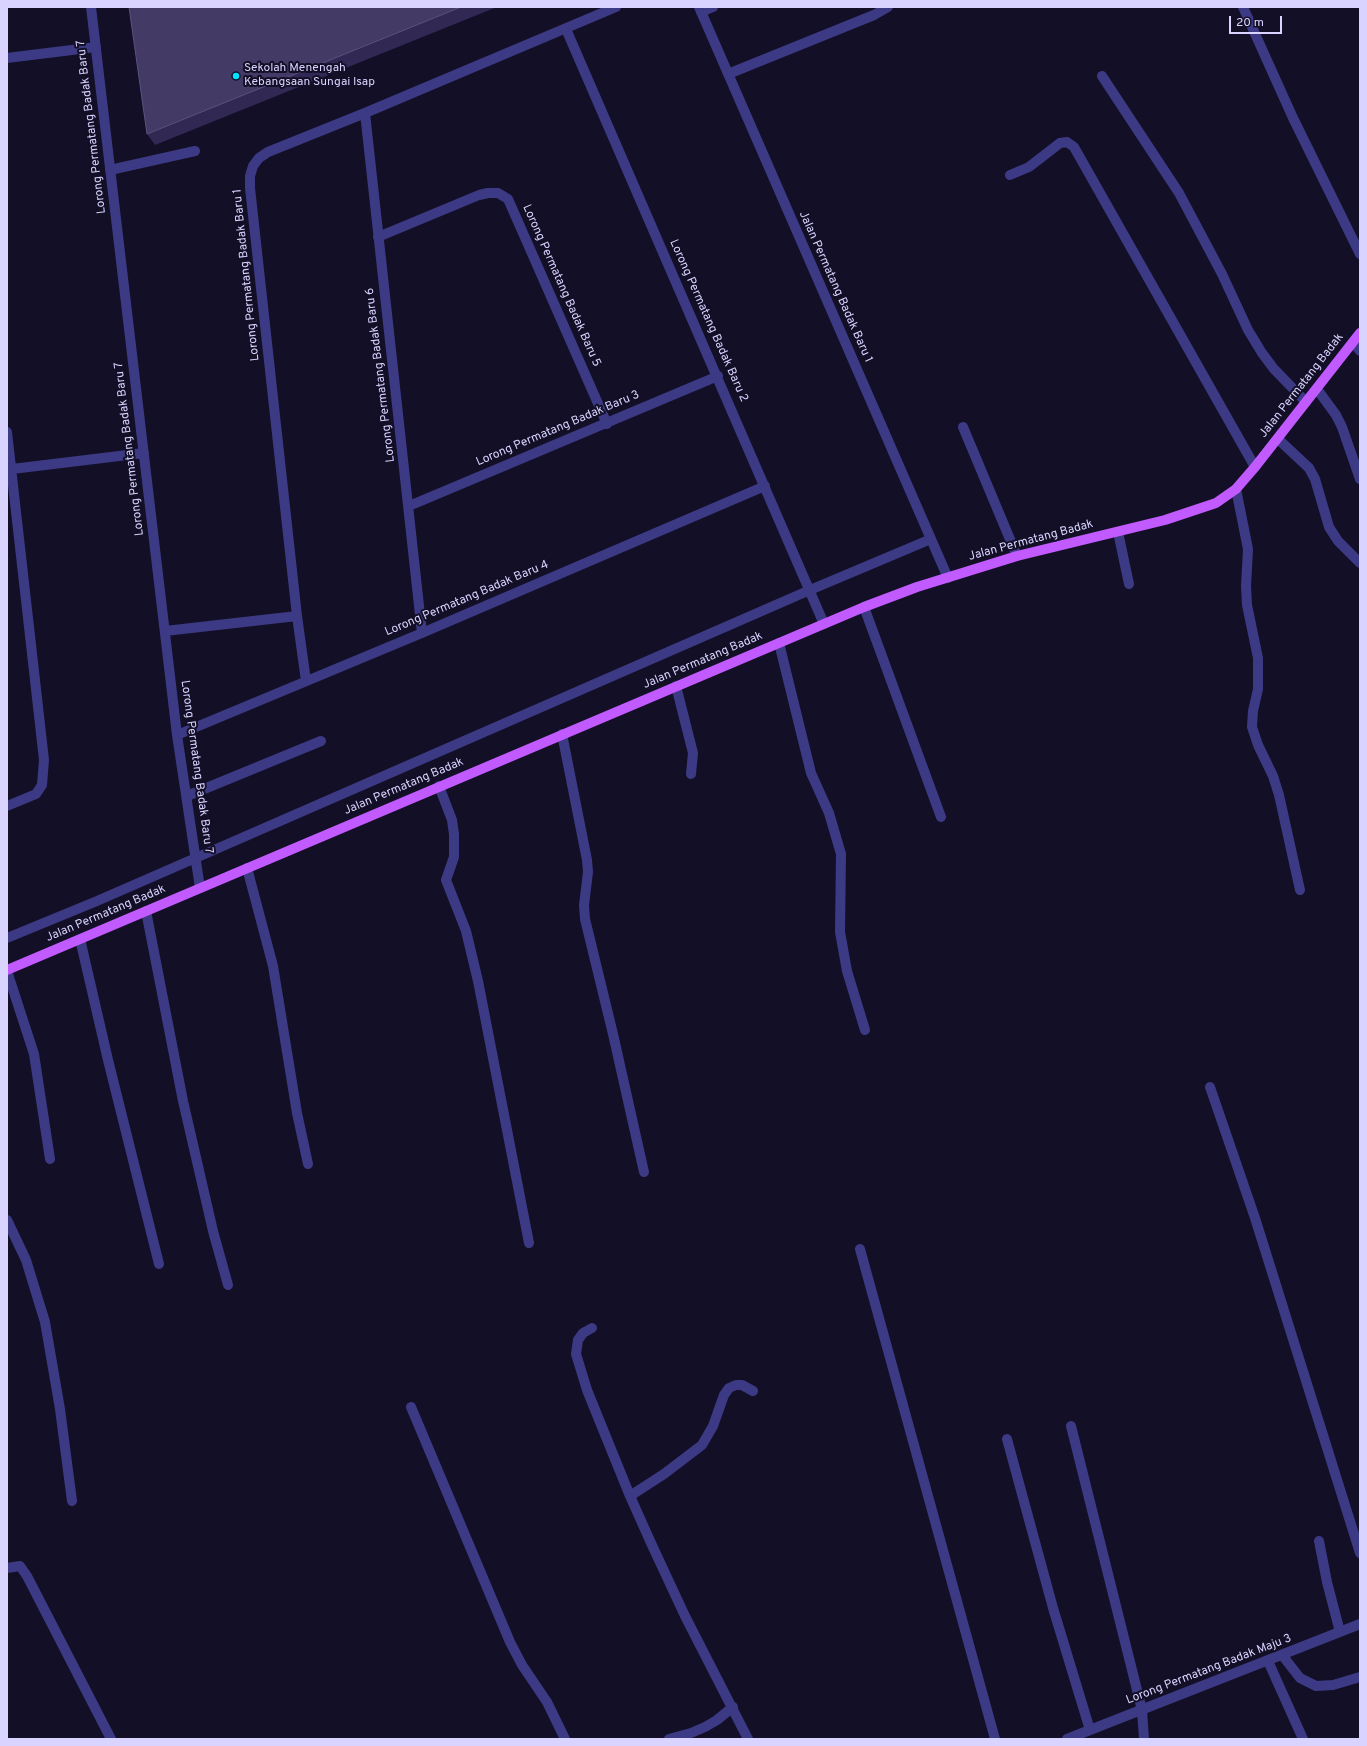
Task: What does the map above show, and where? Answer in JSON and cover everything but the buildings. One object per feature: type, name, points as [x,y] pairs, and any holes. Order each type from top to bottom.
[{"type":"main road","name":"Jalan Permatang Badak","points":[[7,970],[864,607],[917,587],[1017,556],[1165,520],[1216,503],[1236,489],[1255,467],[1360,333]]},
{"type":"street","name":"Lorong Permatang Badak Baru 7","points":[[91,7],[177,735],[200,888]]},
{"type":"street","name":"Lorong Permatang Badak Baru 1","points":[[306,681],[297,616],[250,196],[250,176],[253,166],[259,158],[268,152],[365,113],[616,7]]},
{"type":"street","points":[[700,10],[714,7]]},
{"type":"street","points":[[728,74],[868,18],[888,7]]},
{"type":"street","points":[[1243,7],[1293,118],[1360,254]]},
{"type":"street","name":"Jalan Permatang Badak Baru 1","points":[[700,10],[948,578]]},
{"type":"street","name":"Lorong Permatang Badak Baru 2","points":[[566,29],[718,376],[824,624]]},
{"type":"street","points":[[7,58],[96,47]]},
{"type":"street","points":[[1102,76],[1179,193],[1222,274],[1248,330],[1262,353],[1274,369],[1306,402]]},
{"type":"street","name":"Lorong Permatang Badak Baru 6","points":[[365,113],[422,633]]},
{"type":"street","points":[[1010,176],[1029,167],[1060,143],[1067,142],[1074,147],[1255,467]]},
{"type":"street","points":[[110,170],[195,151]]},
{"type":"street","name":"Lorong Permatang Badak Baru 5","points":[[378,237],[488,193],[498,193],[508,199],[607,424]]},
{"type":"street","points":[[1353,342],[1360,351]]},
{"type":"street","name":"Lorong Permatang Badak Baru 3","points":[[409,506],[718,376]]},
{"type":"street","points":[[1317,389],[1336,415],[1342,427],[1360,479]]},
{"type":"street","points":[[962,427],[1017,556]]},
{"type":"street","points":[[7,432],[44,767],[42,785],[36,794],[7,806]]},
{"type":"street","points":[[1278,439],[1309,468],[1315,479],[1329,527],[1338,542],[1360,563]]},
{"type":"street","points":[[12,469],[144,453]]},
{"type":"street","name":"Lorong Permatang Badak Baru 4","points":[[177,735],[422,633],[765,486]]},
{"type":"street","points":[[1236,489],[1248,549],[1246,586],[1247,605],[1258,658],[1258,681],[1252,727],[1258,745],[1273,776],[1279,795],[1300,890]]},
{"type":"street","points":[[1118,532],[1129,584]]},
{"type":"street","points":[[7,938],[196,858],[810,590],[931,540]]},
{"type":"street","points":[[864,607],[941,817]]},
{"type":"street","points":[[165,631],[297,616]]},
{"type":"street","points":[[779,643],[807,761],[829,813],[841,854],[840,932],[847,971],[865,1030]]},
{"type":"street","points":[[676,686],[693,754],[691,774]]},
{"type":"street","points":[[562,734],[587,860],[588,872],[584,905],[586,919],[644,1172]]},
{"type":"street","points":[[187,796],[321,741]]},
{"type":"street","points":[[440,786],[452,820],[454,834],[454,857],[446,880],[466,931],[478,980],[529,1244]]},
{"type":"street","points":[[247,868],[273,966],[297,1114],[308,1164]]},
{"type":"street","points":[[146,911],[182,1101],[213,1231],[228,1285]]},
{"type":"street","points":[[80,939],[160,1264]]},
{"type":"street","points":[[7,970],[34,1054],[50,1159]]},
{"type":"street","points":[[1210,1087],[1255,1218],[1360,1553]]},
{"type":"street","points":[[7,1220],[26,1260],[36,1290],[44,1322],[60,1409],[72,1501]]},
{"type":"street","points":[[860,1249],[995,1739]]},
{"type":"street","points":[[592,1328],[583,1332],[578,1340],[576,1354],[578,1367],[630,1496],[685,1616],[733,1707],[748,1739]]},
{"type":"street","points":[[630,1496],[664,1474],[702,1446],[713,1426],[724,1395],[729,1388],[736,1385],[742,1385],[753,1391]]},
{"type":"street","points":[[411,1407],[510,1642],[522,1665],[547,1702],[565,1739]]},
{"type":"street","points":[[1072,1426],[1142,1710],[1144,1739]]},
{"type":"street","points":[[1007,1439],[1053,1608],[1090,1730]]},
{"type":"street","points":[[1319,1540],[1327,1582],[1340,1632]]},
{"type":"street","points":[[7,1568],[20,1566],[27,1576],[111,1739]]},
{"type":"street","name":"Lorong Permatang Badak Maju 3","points":[[1067,1739],[1360,1624]]},
{"type":"street","points":[[1282,1655],[1300,1678],[1316,1686],[1333,1685],[1360,1677]]},
{"type":"street","points":[[1268,1661],[1304,1739]]},
{"type":"street","points":[[669,1739],[691,1733],[705,1727],[717,1720],[733,1707]]},
{"type":"place","name":"Sekolah Menengah Kebangsaan Sungai Isap","points":[[236,76]]}]
